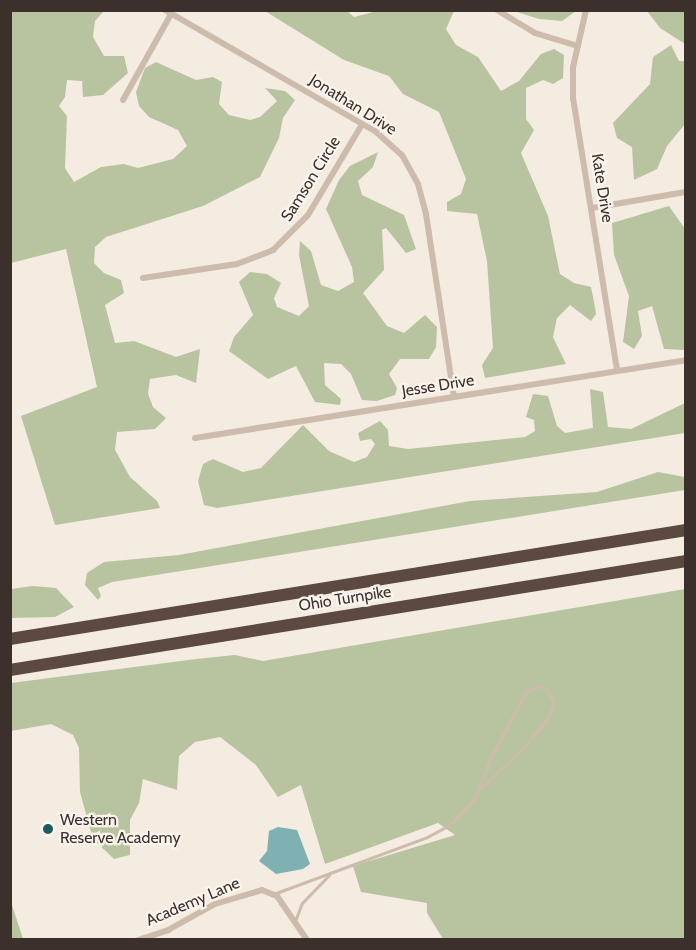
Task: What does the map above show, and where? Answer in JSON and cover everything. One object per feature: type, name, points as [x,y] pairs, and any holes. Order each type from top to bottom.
[{"type":"highway","name":"Ohio Turnpike","points":[[10,639],[686,530]]},
{"type":"highway","name":"Ohio Turnpike","points":[[10,670],[686,561]]},
{"type":"street","points":[[496,10],[535,33],[578,46]]},
{"type":"street","name":"Kate Drive","points":[[586,10],[578,46],[573,98],[617,370]]},
{"type":"street","points":[[123,100],[168,12]]},
{"type":"street","name":"Jonathan Drive","points":[[168,12],[362,126],[395,148],[418,184],[454,397]]},
{"type":"street","name":"Samson Circle","points":[[143,278],[237,264],[273,250],[308,215],[362,126]]},
{"type":"street","points":[[592,208],[686,192]]},
{"type":"street","name":"Jesse Drive","points":[[195,438],[686,360]]},
{"type":"street","name":"Academy Lane","points":[[138,939],[254,891],[274,894]]},
{"type":"street","points":[[274,894],[307,939]]},
{"type":"lane","points":[[274,894],[440,831],[463,813],[480,788],[526,746],[548,719],[554,703],[546,688],[537,686],[525,693],[489,761],[480,788]]},
{"type":"lane","points":[[296,921],[302,903],[331,874]]},
{"type":"green space","points":[[11,10],[104,11],[95,21],[93,37],[104,56],[124,56],[128,73],[103,95],[83,97],[82,81],[67,80],[65,97],[59,106],[67,116],[65,168],[74,182],[101,167],[124,164],[138,168],[173,159],[187,146],[178,130],[149,117],[139,106],[136,92],[145,68],[156,62],[196,80],[213,77],[222,82],[219,104],[229,115],[250,120],[260,117],[277,101],[265,88],[285,91],[295,100],[283,118],[279,138],[260,177],[203,206],[106,237],[95,247],[94,263],[104,273],[121,280],[124,293],[105,305],[115,343],[134,341],[176,357],[200,349],[196,383],[176,375],[150,379],[148,394],[153,407],[166,418],[155,429],[117,432],[115,450],[130,477],[157,501],[160,508],[55,525],[21,416],[97,387],[66,249],[11,263]]},
{"type":"green space","points":[[265,11],[347,11],[354,17],[377,11],[454,11],[446,29],[456,45],[478,57],[501,91],[519,81],[541,54],[554,49],[564,55],[563,78],[553,84],[543,80],[526,88],[526,119],[534,130],[521,153],[548,216],[560,274],[574,283],[591,287],[596,314],[591,321],[570,305],[557,318],[553,337],[566,364],[485,378],[482,365],[493,348],[487,261],[477,214],[447,211],[447,202],[461,194],[466,179],[439,112],[403,94],[389,76],[344,60]]},
{"type":"green space","points":[[514,11],[576,11],[562,21],[539,19]]},
{"type":"green space","points":[[647,11],[685,11],[685,44],[660,28]]},
{"type":"green space","points":[[671,45],[679,61],[685,61],[685,124],[667,146],[657,169],[634,180],[632,147],[617,138],[613,123],[650,84],[653,57]]},
{"type":"green space","points":[[378,152],[373,167],[358,181],[362,195],[404,215],[416,249],[406,253],[386,228],[382,230],[384,270],[363,293],[387,326],[404,333],[425,315],[437,327],[436,347],[429,359],[400,359],[389,374],[397,388],[395,395],[377,401],[362,400],[351,374],[341,364],[324,363],[325,385],[341,399],[340,405],[315,402],[296,366],[268,379],[229,351],[234,337],[253,315],[239,282],[250,272],[267,274],[281,283],[274,298],[277,307],[299,316],[309,306],[299,255],[300,241],[311,251],[321,285],[338,291],[354,282],[352,267],[326,209],[339,180],[350,166]]},
{"type":"green space","points":[[669,206],[685,229],[685,350],[664,349],[652,306],[638,311],[642,336],[634,349],[623,342],[629,296],[614,255],[612,223]]},
{"type":"green space","points":[[590,389],[603,392],[608,427],[631,429],[685,403],[685,433],[217,508],[204,505],[198,481],[203,464],[213,459],[243,472],[261,468],[303,425],[329,451],[354,462],[367,457],[375,444],[371,439],[360,441],[358,433],[380,421],[388,430],[389,446],[408,449],[525,437],[535,431],[534,420],[526,417],[533,394],[548,396],[557,426],[565,433],[593,428]]},
{"type":"green space","points":[[658,472],[685,477],[685,490],[112,582],[98,588],[101,596],[98,600],[85,585],[87,573],[104,562],[179,555],[470,501],[597,492]]},
{"type":"green space","points":[[33,586],[56,588],[74,607],[55,617],[11,618],[11,589]]},
{"type":"green space","points":[[685,589],[685,939],[443,939],[427,913],[427,903],[361,892],[353,866],[455,835],[438,823],[325,864],[301,785],[278,797],[256,765],[220,737],[195,742],[179,756],[177,790],[143,779],[139,803],[130,820],[130,855],[114,859],[93,839],[80,792],[79,748],[73,735],[51,724],[11,731],[11,683],[235,655],[263,661]]},
{"type":"green space","points":[[11,902],[23,939],[11,939]]},
{"type":"water","points":[[278,827],[297,830],[310,864],[303,869],[276,874],[259,861],[267,851],[269,831]]},
{"type":"place","name":"Western Reserve Academy","points":[[48,829]]}]
